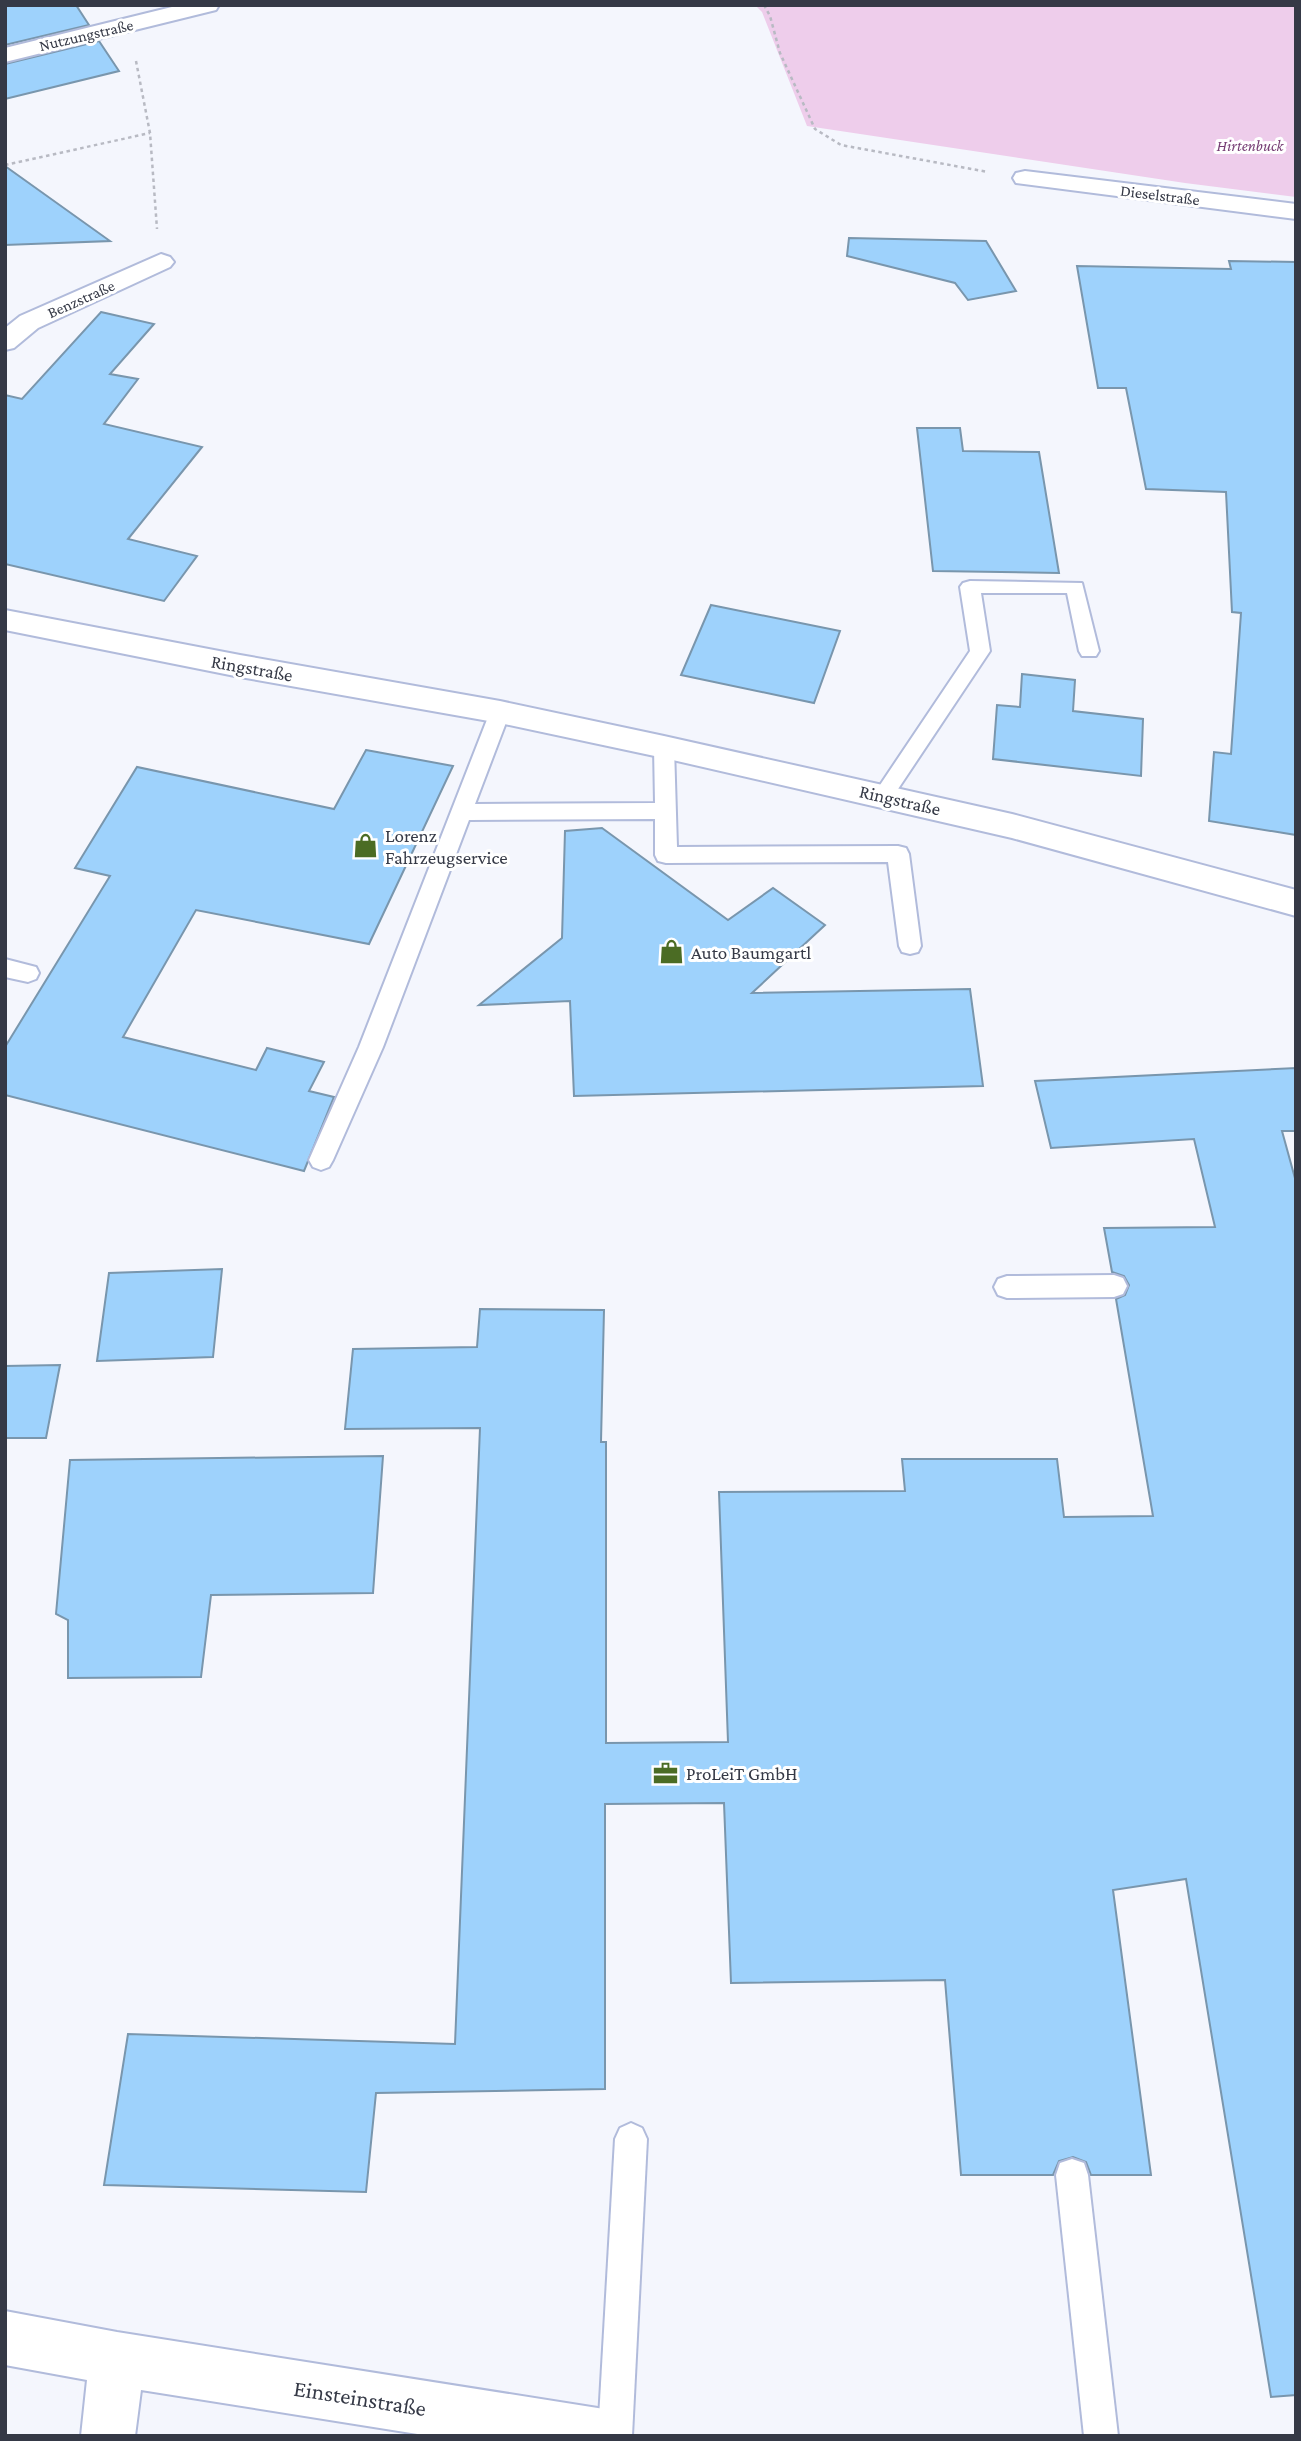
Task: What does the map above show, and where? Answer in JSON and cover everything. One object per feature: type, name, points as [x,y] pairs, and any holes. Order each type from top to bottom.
[{"type":"street","name":"Nutzungstraße","points":[[5,55],[208,5]]},
{"type":"street","name":"Dieselstraße","points":[[1025,178],[1296,212]]},
{"type":"street","name":"Benzstraße","points":[[5,342],[29,322],[161,262]]},
{"type":"street","name":"Ringstraße","points":[[5,620],[240,666],[500,712],[664,747],[1012,826],[1296,903]]},
{"type":"street","name":"Einsteinstraße","points":[[5,2338],[117,2359],[604,2436]]},
{"type":"street","points":[[108,2436],[117,2359]]},
{"type":"lane","points":[[883,796],[980,651],[970,587],[1076,587],[1088,651]]},
{"type":"lane","points":[[321,1160],[371,1047],[500,712]]},
{"type":"lane","points":[[664,747],[666,855],[898,854],[910,946]]},
{"type":"lane","points":[[463,812],[665,811]]},
{"type":"lane","points":[[5,968],[28,973]]},
{"type":"lane","points":[[1007,1287],[1114,1286]]},
{"type":"lane","points":[[615,2436],[631,2139]]},
{"type":"lane","points":[[1072,2175],[1101,2436]]},
{"type":"path","points":[[764,5],[770,16],[780,53],[815,129],[841,145],[1025,178]]},
{"type":"path","points":[[129,26],[150,133],[161,262]]},
{"type":"path","points":[[5,165],[150,133]]},
{"type":"green space","name":"Hirtenbuck","points":[[755,5],[1296,5],[1296,197],[807,126],[762,12]]},
{"type":"building","points":[[5,5],[76,5],[89,25],[5,45]]},
{"type":"building","points":[[99,41],[119,71],[5,99],[5,64]]},
{"type":"building","points":[[5,166],[110,241],[5,245]]},
{"type":"building","points":[[849,238],[986,241],[1016,291],[968,300],[955,283],[847,256]]},
{"type":"building","points":[[1229,261],[1296,262],[1296,835],[1209,821],[1214,752],[1231,754],[1241,613],[1232,612],[1226,492],[1146,489],[1126,388],[1098,388],[1077,266],[1231,269]]},
{"type":"building","points":[[101,312],[154,324],[110,374],[138,379],[104,424],[202,447],[128,539],[197,556],[164,601],[5,564],[5,395],[22,399]]},
{"type":"building","points":[[917,428],[960,428],[963,451],[1039,452],[1059,573],[933,571]]},
{"type":"building","points":[[711,605],[840,631],[814,703],[681,675]]},
{"type":"building","points":[[1022,674],[1075,680],[1073,711],[1143,719],[1141,776],[993,759],[997,705],[1020,707]]},
{"type":"building","points":[[366,750],[453,766],[369,944],[196,910],[123,1037],[256,1070],[267,1048],[324,1062],[309,1091],[334,1097],[304,1171],[5,1095],[5,1047],[110,876],[75,868],[137,767],[334,809]]},
{"type":"building","name":"Auto Baumgartl","points":[[602,828],[728,920],[773,888],[825,925],[752,993],[970,989],[983,1086],[574,1096],[570,1001],[479,1005],[562,938],[565,831]]},
{"type":"building","points":[[1296,1068],[1296,1131],[1282,1131],[1296,1182],[1296,2395],[1271,2397],[1186,1879],[1113,1890],[1151,2175],[1091,2175],[1086,2162],[1073,2157],[1059,2161],[1053,2175],[961,2175],[945,1980],[731,1983],[724,1803],[605,1804],[605,2089],[376,2093],[366,2192],[104,2185],[128,2034],[455,2044],[480,1428],[345,1429],[353,1349],[477,1347],[480,1309],[604,1310],[601,1442],[606,1442],[606,1743],[728,1742],[719,1492],[905,1491],[902,1459],[1057,1459],[1064,1517],[1153,1516],[1116,1299],[1125,1295],[1129,1285],[1124,1276],[1112,1272],[1104,1228],[1215,1227],[1194,1139],[1051,1148],[1035,1081]]},
{"type":"building","points":[[222,1269],[213,1357],[97,1361],[109,1273]]},
{"type":"building","points":[[60,1365],[46,1438],[5,1438],[5,1366]]},
{"type":"building","points":[[383,1456],[373,1593],[211,1595],[201,1677],[68,1678],[68,1620],[56,1614],[70,1460]]},
{"type":"place","name":"Lorenz Fahrzeugservice","points":[[365,846]]},
{"type":"place","name":"Auto Baumgartl","points":[[671,952]]},
{"type":"place","name":"ProLeiT GmbH","points":[[666,1773]]}]
